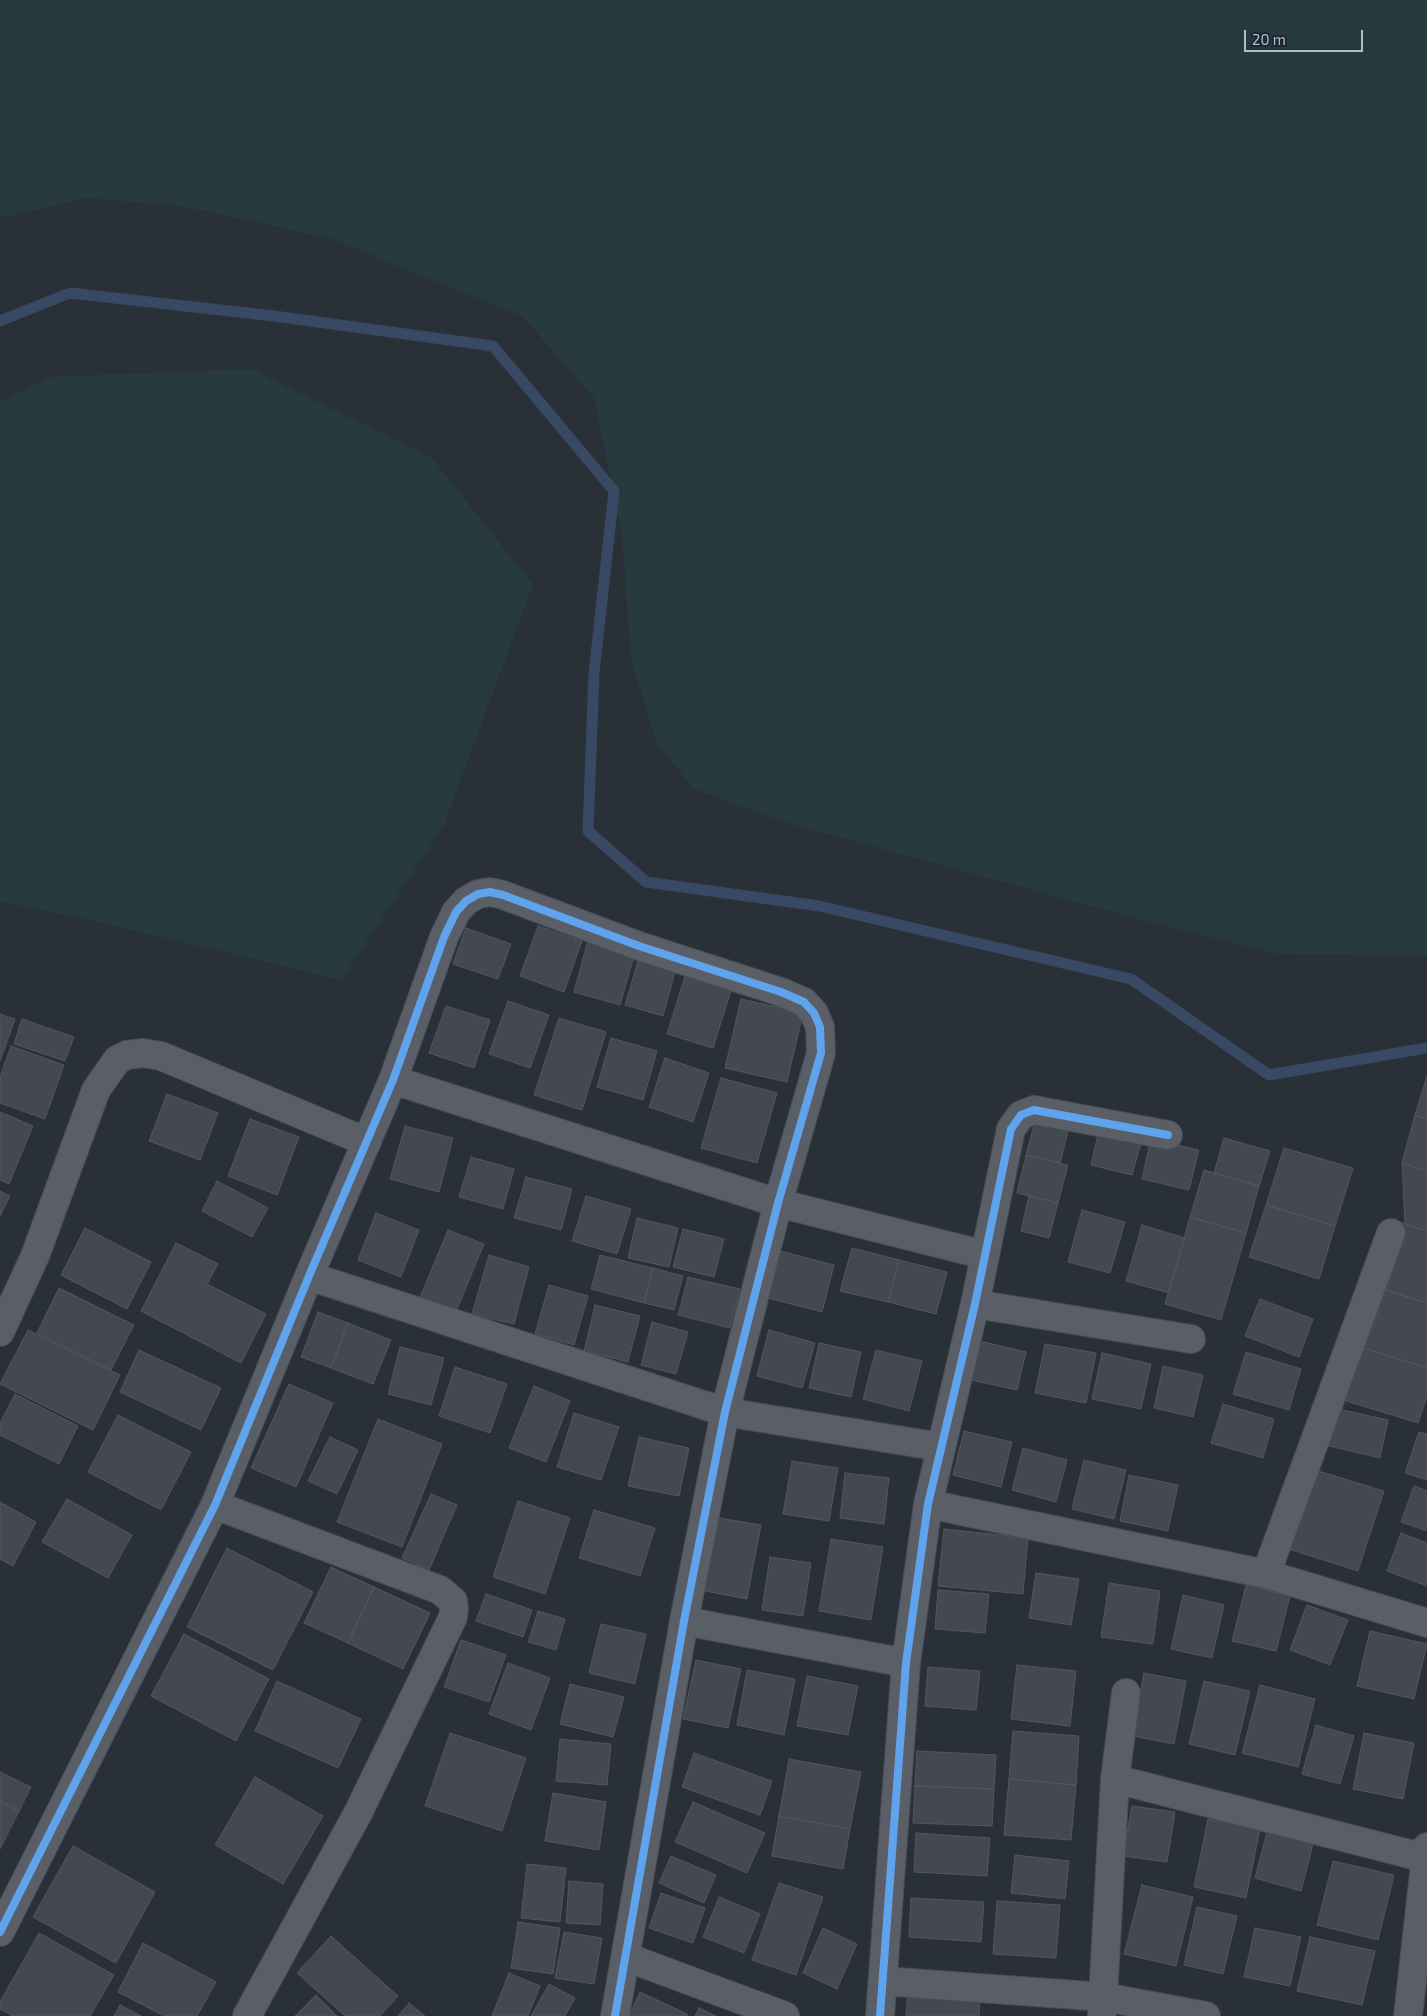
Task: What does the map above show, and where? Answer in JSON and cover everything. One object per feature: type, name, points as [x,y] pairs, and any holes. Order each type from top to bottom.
[{"type":"street","points":[[0,1932],[215,1505],[309,1276],[393,1080],[444,937],[456,912],[466,900],[478,894],[490,892],[503,895],[639,946],[781,992],[804,1002],[814,1013],[820,1027],[821,1053],[778,1203],[725,1412],[684,1621],[615,2016]]},
{"type":"street","points":[[0,1332],[34,1256],[96,1090],[117,1060],[127,1055],[143,1053],[161,1056],[367,1142]]},
{"type":"street","points":[[393,1080],[778,1203],[985,1255]]},
{"type":"street","points":[[880,2016],[906,1663],[928,1504],[975,1304],[1005,1152],[1012,1129],[1022,1115],[1034,1110],[1040,1110],[1168,1135]]},
{"type":"street","points":[[1266,1574],[1391,1233]]},
{"type":"street","points":[[309,1276],[725,1412],[941,1447]]},
{"type":"street","points":[[975,1304],[1191,1339]]},
{"type":"street","points":[[928,1504],[1266,1574],[1427,1623]]},
{"type":"street","points":[[215,1505],[440,1590],[453,1600],[454,1608],[453,1617],[358,1813],[246,2016]]},
{"type":"street","points":[[684,1621],[906,1663]]},
{"type":"street","points":[[1103,2007],[1115,1779],[1126,1693]]},
{"type":"street","points":[[1115,1779],[1426,1853],[1408,2016]]},
{"type":"street","points":[[626,1957],[785,2016]]},
{"type":"street","points":[[883,1981],[1103,2007],[1206,2016]]},
{"type":"green space","points":[[0,0],[1427,0],[1427,956],[1279,954],[1131,917],[788,823],[694,789],[657,744],[631,660],[622,534],[594,398],[523,317],[332,239],[182,206],[87,198],[0,218]]},
{"type":"green space","points":[[251,369],[432,458],[533,585],[443,827],[341,980],[120,927],[0,901],[0,402],[48,377]]},
{"type":"building","points":[[538,926],[582,941],[564,992],[520,976]]},
{"type":"building","points":[[466,928],[511,944],[498,979],[453,964]]},
{"type":"building","points":[[588,940],[635,953],[620,1005],[574,992]]},
{"type":"building","points":[[638,961],[675,972],[663,1016],[625,1005]]},
{"type":"building","points":[[687,970],[733,984],[713,1048],[667,1034]]},
{"type":"building","points":[[741,999],[803,1013],[787,1082],[725,1068]]},
{"type":"building","points":[[508,1001],[549,1015],[530,1068],[489,1054]]},
{"type":"building","points":[[446,1006],[490,1020],[474,1068],[429,1053]]},
{"type":"building","points":[[0,1014],[15,1019],[0,1061]]},
{"type":"building","points":[[559,1018],[606,1032],[582,1110],[534,1095]]},
{"type":"building","points":[[22,1019],[74,1037],[65,1061],[14,1044]]},
{"type":"building","points":[[611,1038],[657,1051],[643,1100],[597,1087]]},
{"type":"building","points":[[11,1046],[64,1065],[45,1119],[0,1103],[0,1077]]},
{"type":"building","points":[[665,1058],[709,1073],[693,1122],[649,1107]]},
{"type":"building","points":[[1427,1076],[1427,1119],[1415,1115]]},
{"type":"building","points":[[721,1078],[777,1093],[757,1163],[701,1148]]},
{"type":"building","points":[[167,1094],[218,1113],[200,1160],[149,1141]]},
{"type":"building","points":[[0,1112],[33,1126],[9,1184],[0,1180]]},
{"type":"building","points":[[1415,1115],[1427,1119],[1427,1171],[1402,1163]]},
{"type":"building","points":[[1036,1118],[1069,1127],[1060,1163],[1026,1155]]},
{"type":"building","points":[[250,1119],[299,1137],[277,1195],[228,1176]]},
{"type":"building","points":[[405,1126],[453,1138],[439,1192],[390,1179]]},
{"type":"building","points":[[1100,1126],[1143,1136],[1132,1175],[1091,1165]]},
{"type":"building","points":[[1224,1138],[1270,1151],[1259,1186],[1214,1173]]},
{"type":"building","points":[[1151,1139],[1199,1150],[1189,1190],[1142,1179]]},
{"type":"building","points":[[1284,1148],[1353,1168],[1335,1226],[1266,1205]]},
{"type":"building","points":[[1026,1155],[1068,1165],[1058,1203],[1017,1193]]},
{"type":"building","points":[[471,1157],[514,1169],[503,1209],[459,1197]]},
{"type":"building","points":[[1402,1163],[1427,1171],[1427,1231],[1405,1224]]},
{"type":"building","points":[[1204,1170],[1259,1186],[1246,1233],[1190,1217]]},
{"type":"building","points":[[526,1177],[572,1189],[561,1230],[514,1218]]},
{"type":"building","points":[[217,1181],[268,1208],[252,1237],[202,1211]]},
{"type":"building","points":[[0,1191],[10,1196],[0,1216]]},
{"type":"building","points":[[586,1196],[631,1209],[617,1254],[572,1241]]},
{"type":"building","points":[[1029,1196],[1058,1203],[1049,1238],[1021,1231]]},
{"type":"building","points":[[1266,1205],[1335,1226],[1319,1279],[1249,1257]]},
{"type":"building","points":[[1082,1210],[1125,1222],[1110,1273],[1068,1262]]},
{"type":"building","points":[[376,1213],[419,1230],[401,1277],[358,1260]]},
{"type":"building","points":[[1190,1217],[1246,1233],[1221,1320],[1165,1304]]},
{"type":"building","points":[[637,1218],[678,1228],[669,1267],[628,1258]]},
{"type":"building","points":[[1397,1221],[1427,1231],[1427,1303],[1376,1287]]},
{"type":"building","points":[[1142,1225],[1185,1238],[1169,1293],[1126,1281]]},
{"type":"building","points":[[85,1228],[151,1262],[127,1309],[61,1275]]},
{"type":"building","points":[[683,1229],[724,1239],[714,1277],[673,1267]]},
{"type":"building","points":[[448,1230],[484,1244],[455,1314],[419,1300]]},
{"type":"building","points":[[176,1243],[218,1264],[207,1284],[266,1314],[241,1363],[141,1311]]},
{"type":"building","points":[[852,1248],[899,1260],[888,1302],[840,1291]]},
{"type":"building","points":[[780,1251],[834,1265],[822,1312],[768,1298]]},
{"type":"building","points":[[489,1255],[529,1267],[514,1324],[472,1314]]},
{"type":"building","points":[[600,1255],[653,1268],[644,1303],[591,1289]]},
{"type":"building","points":[[899,1260],[947,1272],[936,1314],[888,1302]]},
{"type":"building","points":[[653,1268],[683,1276],[674,1310],[644,1303]]},
{"type":"building","points":[[688,1277],[740,1289],[730,1328],[678,1315]]},
{"type":"building","points":[[549,1285],[588,1296],[574,1345],[535,1334]]},
{"type":"building","points":[[1376,1287],[1427,1303],[1427,1368],[1357,1346]]},
{"type":"building","points":[[59,1288],[134,1325],[111,1370],[37,1333]]},
{"type":"building","points":[[1260,1299],[1313,1319],[1299,1357],[1245,1336]]},
{"type":"building","points":[[595,1305],[640,1316],[628,1362],[584,1351]]},
{"type":"building","points":[[318,1312],[348,1323],[331,1368],[301,1357]]},
{"type":"building","points":[[652,1322],[688,1332],[676,1374],[641,1365]]},
{"type":"building","points":[[348,1323],[391,1340],[373,1384],[331,1368]]},
{"type":"building","points":[[28,1330],[120,1375],[93,1430],[0,1384]]},
{"type":"building","points":[[769,1330],[815,1343],[802,1388],[757,1376]]},
{"type":"building","points":[[980,1341],[1026,1352],[1017,1390],[971,1380]]},
{"type":"building","points":[[819,1343],[861,1352],[851,1397],[809,1388]]},
{"type":"building","points":[[1045,1344],[1096,1353],[1086,1403],[1035,1393]]},
{"type":"building","points":[[1357,1346],[1427,1368],[1427,1396],[1418,1423],[1340,1399]]},
{"type":"building","points":[[400,1347],[444,1358],[431,1405],[388,1394]]},
{"type":"building","points":[[139,1350],[221,1388],[201,1430],[120,1392]]},
{"type":"building","points":[[876,1350],[922,1361],[909,1411],[863,1399]]},
{"type":"building","points":[[1246,1352],[1301,1369],[1289,1410],[1233,1394]]},
{"type":"building","points":[[1102,1353],[1151,1364],[1141,1409],[1092,1399]]},
{"type":"building","points":[[1163,1366],[1203,1375],[1193,1417],[1154,1408]]},
{"type":"building","points":[[455,1367],[507,1384],[490,1433],[439,1416]]},
{"type":"building","points":[[289,1384],[333,1403],[296,1487],[251,1468]]},
{"type":"building","points":[[534,1386],[570,1401],[546,1462],[509,1448]]},
{"type":"building","points":[[15,1394],[78,1426],[59,1464],[0,1435],[0,1423]]},
{"type":"building","points":[[1223,1404],[1274,1419],[1263,1458],[1211,1443]]},
{"type":"building","points":[[1333,1408],[1388,1420],[1380,1458],[1325,1445]]},
{"type":"building","points":[[574,1413],[619,1427],[601,1480],[557,1467]]},
{"type":"building","points":[[118,1415],[191,1452],[161,1510],[88,1472]]},
{"type":"building","points":[[378,1419],[442,1444],[402,1547],[337,1522]]},
{"type":"building","points":[[964,1431],[1012,1442],[1001,1487],[953,1475]]},
{"type":"building","points":[[1419,1432],[1427,1434],[1427,1480],[1405,1473]]},
{"type":"building","points":[[330,1437],[358,1450],[337,1494],[308,1481]]},
{"type":"building","points":[[639,1437],[689,1448],[679,1496],[628,1486]]},
{"type":"building","points":[[1023,1448],[1067,1460],[1056,1502],[1012,1490]]},
{"type":"building","points":[[1084,1460],[1126,1470],[1114,1519],[1072,1509]]},
{"type":"building","points":[[792,1461],[838,1468],[829,1521],[783,1514]]},
{"type":"building","points":[[1315,1470],[1384,1491],[1358,1571],[1289,1549]]},
{"type":"building","points":[[845,1473],[889,1478],[884,1524],[840,1518]]},
{"type":"building","points":[[1129,1475],[1178,1485],[1168,1531],[1120,1521]]},
{"type":"building","points":[[1414,1486],[1427,1491],[1427,1531],[1401,1522]]},
{"type":"building","points":[[431,1494],[457,1505],[429,1570],[402,1558]]},
{"type":"building","points":[[67,1499],[132,1535],[108,1578],[42,1542]]},
{"type":"building","points":[[518,1501],[570,1518],[545,1594],[493,1577]]},
{"type":"building","points":[[0,1502],[36,1522],[13,1566],[0,1559]]},
{"type":"building","points":[[594,1510],[655,1528],[640,1576],[579,1558]]},
{"type":"building","points":[[713,1517],[761,1525],[747,1599],[700,1590]]},
{"type":"building","points":[[944,1529],[1028,1538],[1023,1594],[938,1586]]},
{"type":"building","points":[[1401,1533],[1427,1543],[1427,1586],[1387,1571]]},
{"type":"building","points":[[831,1539],[883,1547],[871,1620],[819,1611]]},
{"type":"building","points":[[227,1548],[313,1592],[273,1670],[187,1627]]},
{"type":"building","points":[[770,1557],[811,1563],[803,1616],[762,1610]]},
{"type":"building","points":[[331,1567],[374,1587],[348,1643],[304,1623]]},
{"type":"building","points":[[1036,1573],[1079,1579],[1071,1625],[1029,1618]]},
{"type":"building","points":[[1109,1583],[1160,1591],[1153,1644],[1101,1637]]},
{"type":"building","points":[[1246,1585],[1290,1596],[1276,1651],[1232,1641]]},
{"type":"building","points":[[374,1587],[430,1613],[403,1669],[348,1643]]},
{"type":"building","points":[[938,1590],[989,1594],[985,1633],[935,1629]]},
{"type":"building","points":[[486,1594],[532,1610],[523,1637],[476,1621]]},
{"type":"building","points":[[1183,1595],[1224,1605],[1212,1658],[1171,1649]]},
{"type":"building","points":[[1307,1605],[1348,1620],[1330,1665],[1290,1650]]},
{"type":"building","points":[[538,1611],[565,1619],[556,1650],[528,1642]]},
{"type":"building","points":[[601,1624],[646,1634],[635,1684],[589,1673]]},
{"type":"building","points":[[1370,1631],[1427,1644],[1414,1699],[1357,1686]]},
{"type":"building","points":[[184,1634],[269,1679],[236,1741],[151,1696]]},
{"type":"building","points":[[461,1640],[506,1655],[489,1702],[444,1687]]},
{"type":"building","points":[[696,1660],[741,1669],[728,1728],[683,1719]]},
{"type":"building","points":[[508,1663],[550,1678],[531,1730],[489,1714]]},
{"type":"building","points":[[1017,1665],[1076,1671],[1070,1726],[1011,1719]]},
{"type":"building","points":[[928,1667],[980,1671],[976,1710],[925,1706]]},
{"type":"building","points":[[747,1670],[795,1679],[784,1735],[737,1725]]},
{"type":"building","points":[[1144,1673],[1186,1681],[1174,1744],[1133,1736]]},
{"type":"building","points":[[807,1676],[858,1686],[848,1735],[797,1726]]},
{"type":"building","points":[[277,1681],[361,1719],[338,1768],[255,1731]]},
{"type":"building","points":[[1204,1681],[1250,1691],[1235,1755],[1189,1744]]},
{"type":"building","points":[[570,1684],[624,1697],[613,1737],[560,1724]]},
{"type":"building","points":[[1260,1685],[1315,1699],[1298,1767],[1242,1753]]},
{"type":"building","points":[[1316,1725],[1354,1736],[1340,1784],[1302,1774]]},
{"type":"building","points":[[1013,1731],[1079,1736],[1076,1785],[1009,1779]]},
{"type":"building","points":[[450,1733],[526,1758],[502,1831],[425,1806]]},
{"type":"building","points":[[1364,1733],[1414,1743],[1403,1799],[1353,1789]]},
{"type":"building","points":[[560,1739],[611,1744],[607,1785],[556,1781]]},
{"type":"building","points":[[917,1751],[996,1755],[994,1789],[915,1786]]},
{"type":"building","points":[[694,1753],[772,1781],[760,1815],[682,1787]]},
{"type":"building","points":[[789,1759],[861,1772],[850,1829],[779,1816]]},
{"type":"building","points":[[0,1772],[31,1787],[19,1811],[0,1801]]},
{"type":"building","points":[[255,1777],[323,1816],[283,1884],[215,1845]]},
{"type":"building","points":[[1009,1779],[1076,1785],[1071,1840],[1004,1835]]},
{"type":"building","points":[[915,1786],[994,1789],[992,1826],[913,1823]]},
{"type":"building","points":[[553,1793],[606,1802],[599,1850],[545,1841]]},
{"type":"building","points":[[0,1801],[19,1811],[0,1849]]},
{"type":"building","points":[[693,1802],[765,1833],[747,1873],[675,1842]]},
{"type":"building","points":[[1132,1806],[1175,1812],[1167,1862],[1123,1856]]},
{"type":"building","points":[[779,1816],[850,1829],[843,1869],[772,1856]]},
{"type":"building","points":[[1208,1819],[1260,1829],[1246,1898],[1194,1887]]},
{"type":"building","points":[[1267,1832],[1313,1844],[1301,1891],[1255,1878]]},
{"type":"building","points":[[916,1833],[990,1838],[987,1876],[914,1872]]},
{"type":"building","points":[[73,1846],[155,1892],[116,1963],[33,1917]]},
{"type":"building","points":[[1015,1855],[1069,1861],[1065,1899],[1011,1893]]},
{"type":"building","points":[[671,1856],[716,1875],[704,1903],[659,1883]]},
{"type":"building","points":[[1333,1861],[1394,1875],[1378,1940],[1317,1925]]},
{"type":"building","points":[[527,1864],[566,1868],[560,1922],[521,1918]]},
{"type":"building","points":[[569,1881],[603,1884],[600,1925],[566,1923]]},
{"type":"building","points":[[779,1883],[823,1897],[796,1975],[752,1960]]},
{"type":"building","points":[[1142,1885],[1193,1897],[1176,1966],[1124,1954]]},
{"type":"building","points":[[661,1893],[705,1908],[693,1943],[649,1928]]},
{"type":"building","points":[[719,1897],[760,1914],[744,1953],[703,1937]]},
{"type":"building","points":[[911,1898],[984,1902],[981,1942],[909,1937]]},
{"type":"building","points":[[997,1901],[1060,1905],[1056,1958],[993,1954]]},
{"type":"building","points":[[1197,1907],[1237,1916],[1223,1974],[1184,1965]]},
{"type":"building","points":[[518,1922],[560,1928],[553,1974],[511,1968]]},
{"type":"building","points":[[823,1928],[857,1944],[837,1989],[803,1973]]},
{"type":"building","points":[[1255,1928],[1301,1937],[1290,1986],[1244,1977]]},
{"type":"building","points":[[564,1932],[602,1938],[594,1984],[555,1978]]},
{"type":"building","points":[[39,1933],[114,1975],[90,2016],[13,2016],[0,2009],[0,2002]]},
{"type":"building","points":[[331,1936],[398,1996],[380,2016],[345,2016],[297,1973]]},
{"type":"building","points":[[1310,1937],[1375,1951],[1362,2005],[1297,1991]]},
{"type":"building","points":[[143,1943],[216,1982],[197,2016],[164,2016],[118,1992]]},
{"type":"building","points":[[509,1973],[540,1986],[528,2016],[492,2016]]},
{"type":"building","points":[[549,1984],[575,1998],[565,2016],[531,2016]]},
{"type":"building","points":[[908,1991],[980,1995],[979,2016],[906,2016]]},
{"type":"building","points":[[640,1992],[687,2014],[687,2016],[629,2016]]},
{"type":"building","points":[[316,1995],[337,2016],[295,2016]]},
{"type":"building","points":[[409,2003],[425,2016],[398,2016]]},
{"type":"building","points":[[120,2005],[141,2016],[114,2016]]},
{"type":"building","points":[[699,2008],[716,2016],[695,2016]]},
{"type":"waterway","points":[[0,321],[70,293],[274,316],[493,346],[614,491],[594,673],[588,831],[646,882],[819,906],[1131,979],[1269,1075],[1427,1048]]},
{"type":"cycle path","points":[[0,1932],[215,1505],[309,1276],[393,1080],[444,937],[456,912],[466,901],[478,894],[490,892],[503,895],[639,946],[781,992],[804,1002],[814,1013],[820,1027],[821,1053],[778,1203],[725,1412],[684,1621],[615,2016]]},
{"type":"cycle path","points":[[880,2016],[906,1663],[928,1504],[975,1304],[1011,1129],[1021,1115],[1034,1110],[1168,1135]]}]
